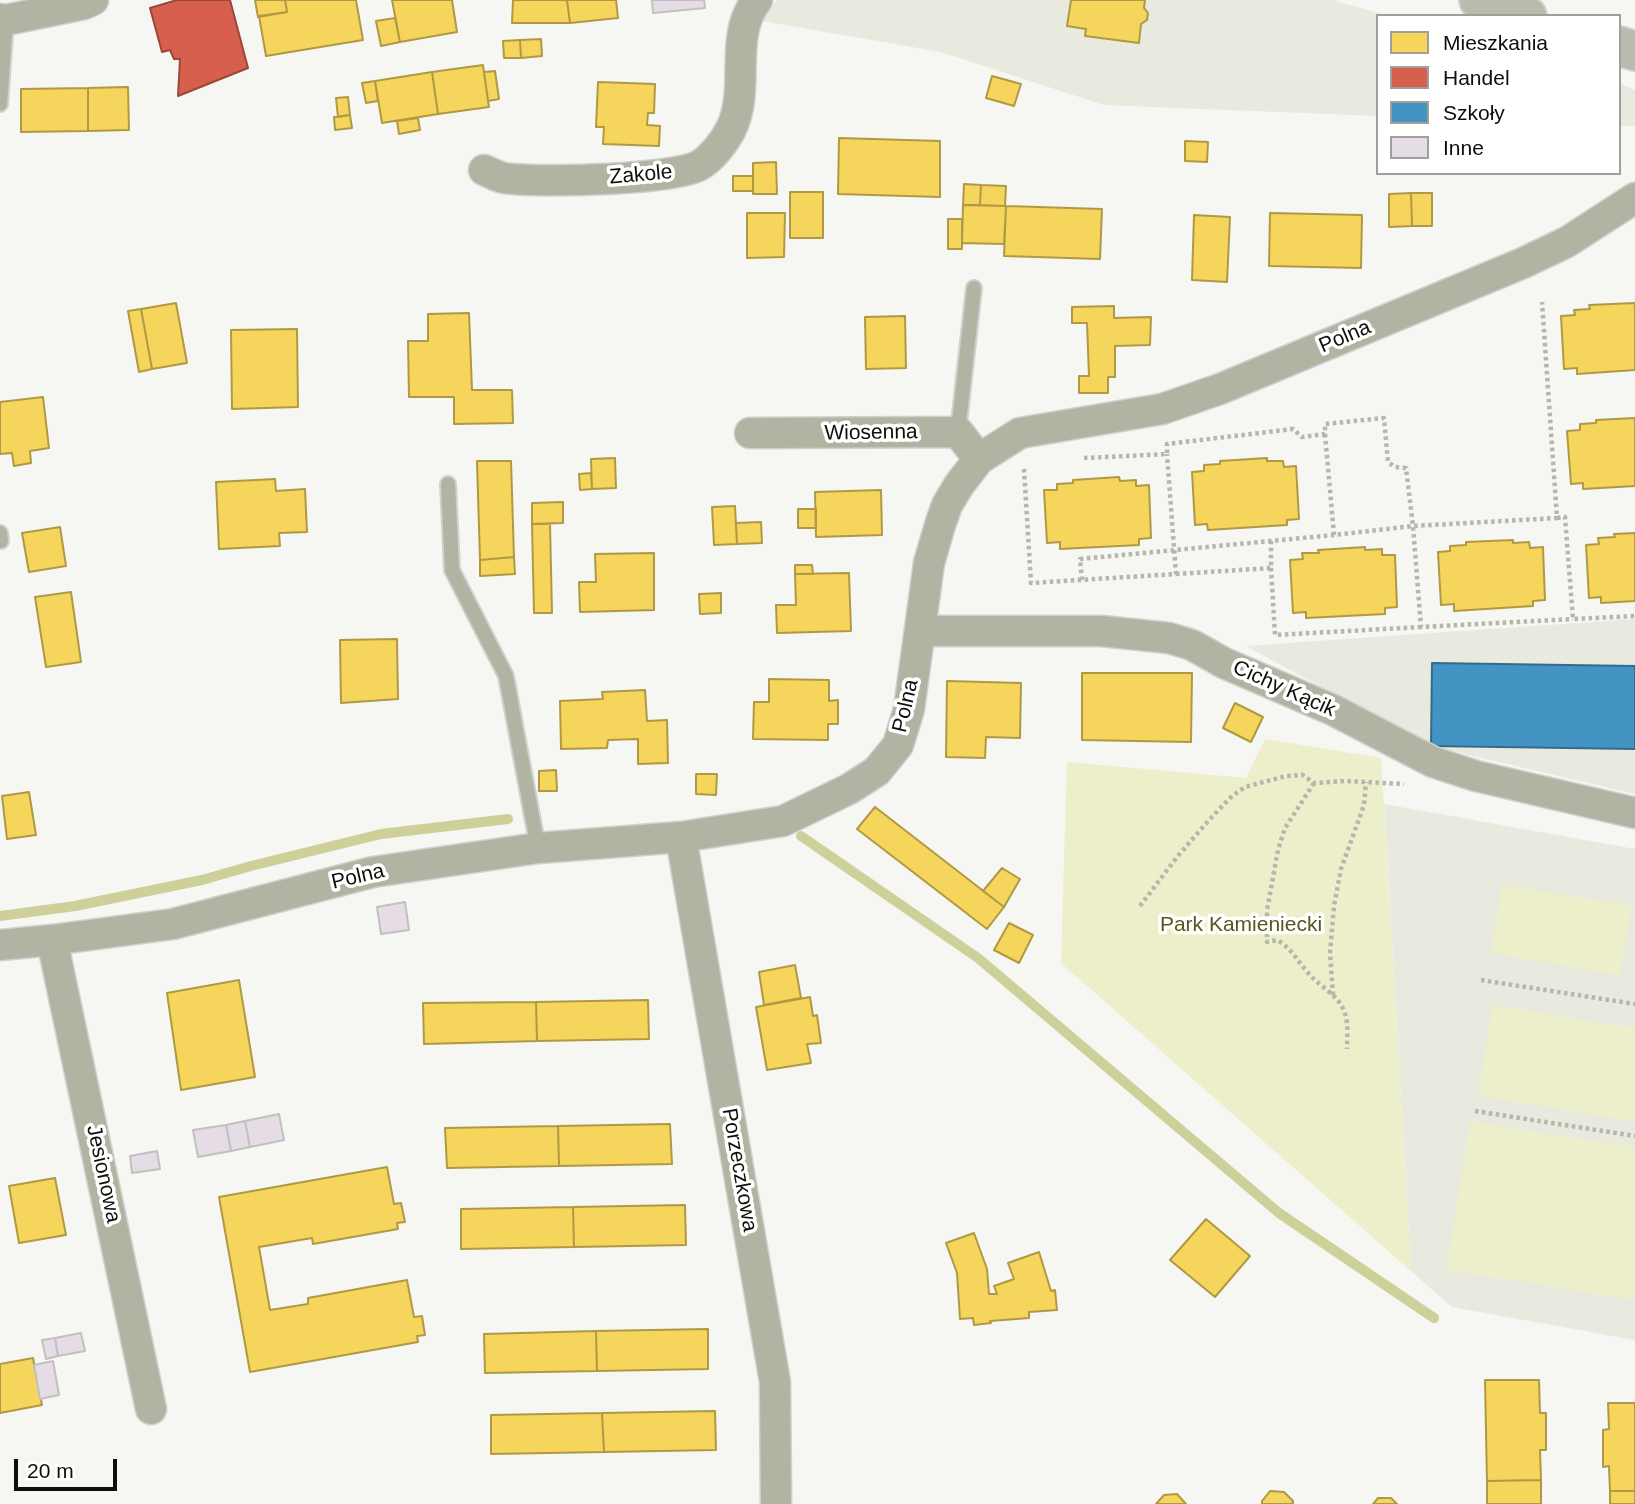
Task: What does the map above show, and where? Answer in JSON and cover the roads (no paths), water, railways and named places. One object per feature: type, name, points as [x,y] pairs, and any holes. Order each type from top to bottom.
[{"type":"main road","points":[[1479,0],[1521,14]]},
{"type":"street","points":[[3,19],[93,0]]},
{"type":"street","name":"Zakole","points":[[484,170],[503,178],[583,179],[676,174],[700,165],[717,148],[731,128],[739,100],[741,46],[745,24],[757,0]]},
{"type":"street","name":"Polna","points":[[0,945],[173,924],[373,872],[538,848],[681,837],[783,821],[849,789],[877,771],[898,745],[909,709],[929,563],[947,505],[979,459],[1020,433],[1162,409],[1220,389],[1523,263],[1567,242],[1635,198]]},
{"type":"street","points":[[958,432],[979,459]]},
{"type":"street","name":"Wiosenna","points":[[750,433],[958,432]]},
{"type":"street","name":"Cichy Kącik","points":[[920,631],[1101,631],[1169,638],[1192,645],[1224,663],[1333,710],[1433,762],[1476,776],[1635,813]]},
{"type":"street","name":"Porzeczkowa","points":[[681,837],[775,1382],[776,1504]]},
{"type":"street","name":"Jesionowa","points":[[52,940],[151,1409]]},
{"type":"lane","points":[[0,104],[3,19]]},
{"type":"lane","points":[[958,432],[974,288]]},
{"type":"lane","points":[[449,484],[452,570],[506,676],[538,848]]},
{"type":"waterway","points":[[0,916],[75,906],[202,880],[381,834],[508,819]]},
{"type":"waterway","points":[[801,836],[978,958],[1279,1213],[1434,1318]]},
{"type":"park label","name":"Park Kamieniecki","points":[[1241,925]]}]
